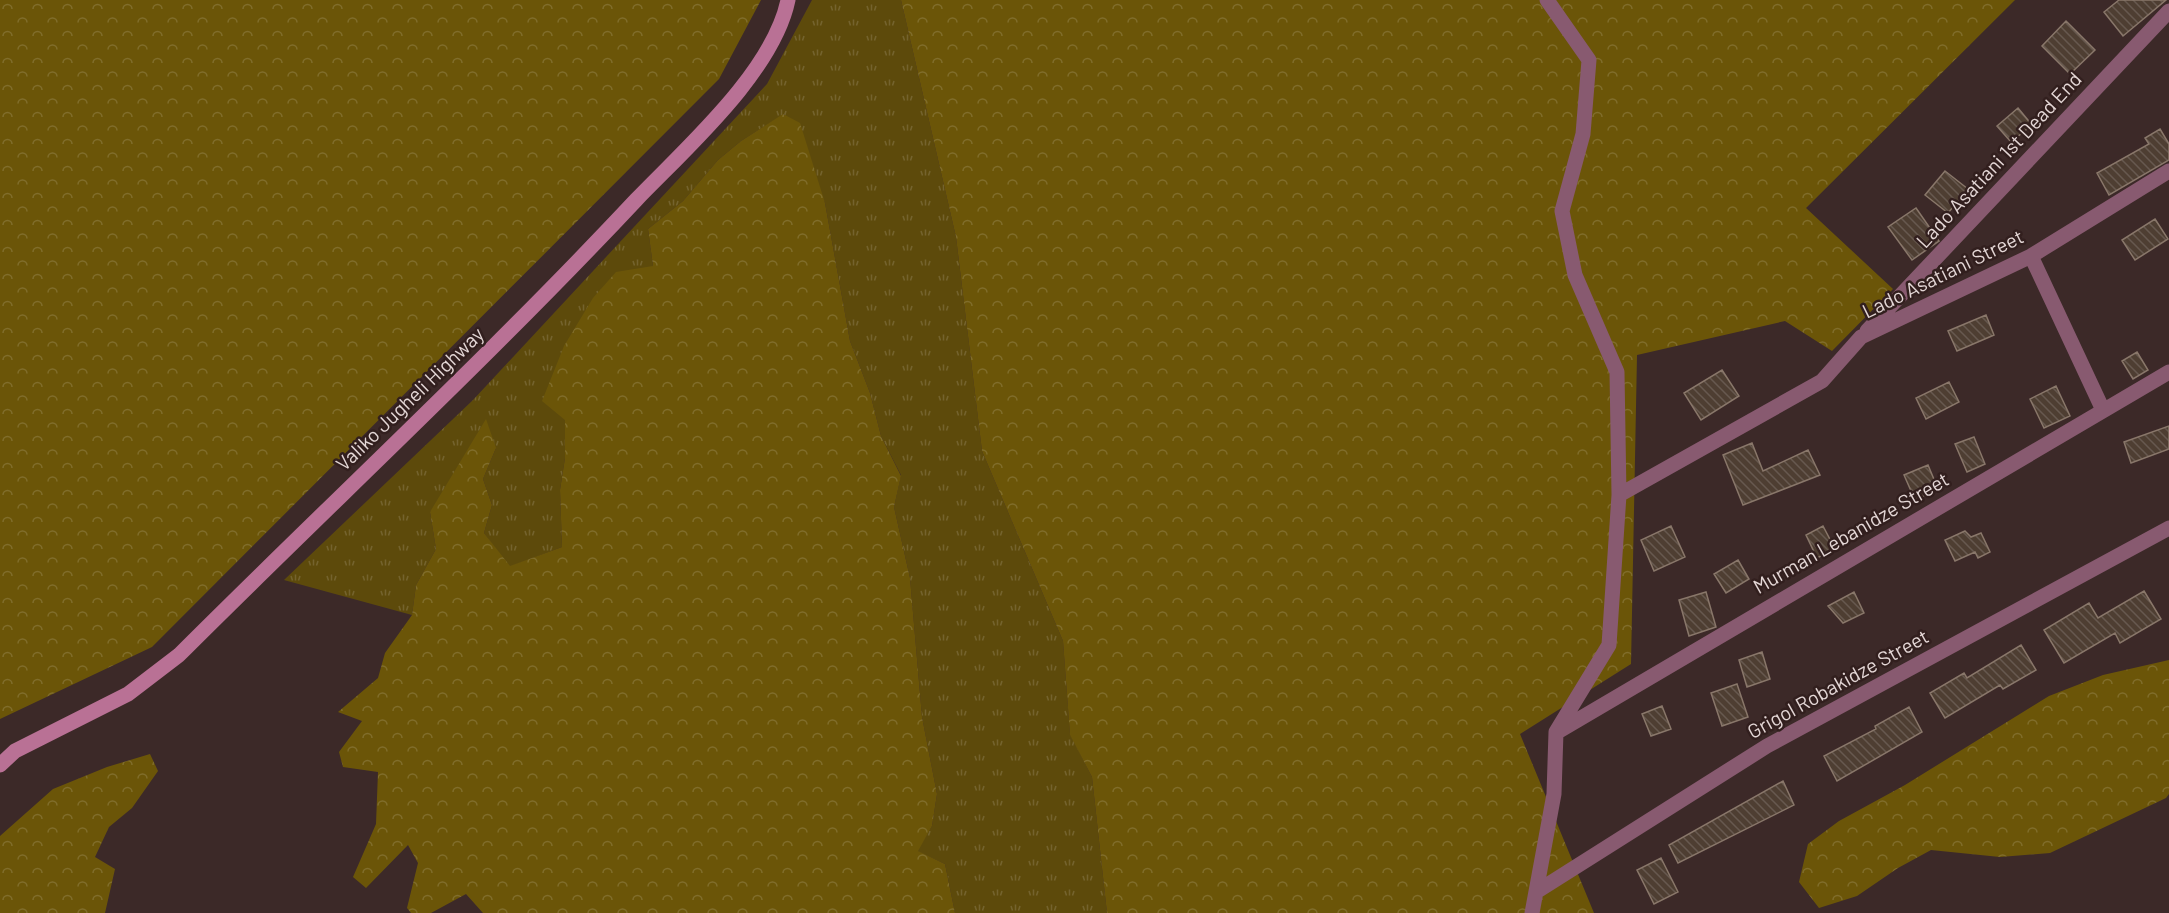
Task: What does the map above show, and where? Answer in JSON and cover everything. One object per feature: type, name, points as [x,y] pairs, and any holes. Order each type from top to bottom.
[{"type":"main road","name":"Valiko Jugheli Highway","points":[[0,765],[15,751],[128,694],[179,655],[544,298],[739,92],[769,48],[788,0]]},
{"type":"street","points":[[1532,913],[1554,794],[1556,732],[1609,645],[1619,495],[1617,372],[1575,275],[1562,211],[1583,134],[1589,60],[1547,0]]},
{"type":"street","name":"Lado Asatiani 1st Dead End","points":[[1861,337],[2169,11]]},
{"type":"street","name":"Lado Asatiani Street","points":[[1619,495],[1822,381],[1861,337],[2031,256],[2169,171]]},
{"type":"street","points":[[2031,256],[2103,410]]},
{"type":"street","name":"Murman Lebanidze Street","points":[[1556,732],[2169,372]]},
{"type":"street","name":"Grigol Robakidze Street","points":[[1536,892],[1767,746],[2169,528]]},
{"type":"green space","points":[[0,0],[761,0],[719,79],[152,647],[0,719]]},
{"type":"green space","points":[[812,0],[901,0],[956,237],[982,451],[1063,641],[1070,734],[1092,777],[1107,913],[955,913],[945,864],[917,851],[932,826],[937,794],[922,717],[910,578],[894,507],[901,475],[881,436],[870,393],[850,341],[825,203],[784,114],[741,141],[718,160],[683,201],[648,229],[653,266],[565,420],[565,458],[560,490],[562,547],[509,567],[484,533],[492,505],[483,479],[496,448],[430,512],[436,549],[416,585],[412,615],[284,580],[473,400],[767,84]]},
{"type":"green space","points":[[901,0],[2015,0],[1806,208],[1893,289],[1832,351],[1785,321],[1637,355],[1631,664],[1520,734],[1594,913],[1107,913],[1092,777],[1070,735],[1063,641],[982,451],[956,237]]},
{"type":"green space","points":[[783,114],[800,123],[825,203],[850,341],[870,393],[881,436],[901,476],[894,507],[910,578],[922,717],[937,794],[932,826],[918,851],[945,864],[955,913],[483,913],[466,894],[431,913],[411,913],[407,908],[418,863],[408,845],[366,888],[353,877],[376,824],[378,772],[343,767],[339,752],[362,721],[338,712],[378,678],[385,653],[412,615],[416,585],[436,549],[430,512],[486,419],[496,448],[483,479],[492,505],[484,533],[510,566],[562,547],[560,490],[565,458],[565,420],[542,401],[564,346],[593,298],[616,272],[653,266],[648,229],[683,201],[718,160],[741,141]]},
{"type":"green space","points":[[2169,660],[2169,794],[2166,798],[2050,853],[2000,857],[1931,850],[1898,868],[1857,896],[1819,908],[1799,882],[1808,844],[1839,821],[1905,785],[2049,696],[2103,675]]},
{"type":"green space","points":[[150,754],[158,771],[132,808],[109,827],[95,857],[115,869],[105,913],[0,913],[0,836],[53,789],[107,767]]},
{"type":"building","points":[[2119,0],[2166,0],[2123,36],[2104,12]]},
{"type":"building","points":[[2066,21],[2095,50],[2070,74],[2042,46]]},
{"type":"building","points":[[2018,108],[2032,125],[2011,142],[1997,126]]},
{"type":"building","points":[[2160,129],[2169,144],[2169,160],[2109,195],[2097,173],[2149,144],[2145,138]]},
{"type":"building","points":[[1945,171],[1968,189],[1948,213],[1925,195]]},
{"type":"building","points":[[1916,208],[1939,241],[1912,260],[1888,227]]},
{"type":"building","points":[[2155,219],[2168,239],[2135,260],[2122,240]]},
{"type":"building","points":[[1986,315],[1994,335],[1957,351],[1948,331]]},
{"type":"building","points":[[2137,352],[2148,370],[2133,379],[2122,361]]},
{"type":"building","points":[[1722,370],[1739,396],[1701,420],[1684,393]]},
{"type":"building","points":[[1949,382],[1959,402],[1926,419],[1916,398]]},
{"type":"building","points":[[2056,386],[2070,416],[2044,428],[2030,399]]},
{"type":"building","points":[[2169,426],[2169,449],[2131,463],[2124,442]]},
{"type":"building","points":[[1974,437],[1985,464],[1967,472],[1955,444]]},
{"type":"building","points":[[1752,443],[1763,471],[1808,450],[1820,475],[1743,505],[1723,455]]},
{"type":"building","points":[[1928,465],[1938,489],[1915,500],[1904,475]]},
{"type":"building","points":[[1671,526],[1685,557],[1654,571],[1641,540]]},
{"type":"building","points":[[1823,526],[1835,549],[1817,558],[1806,535]]},
{"type":"building","points":[[1965,531],[1971,537],[1981,533],[1990,552],[1978,558],[1975,552],[1955,561],[1945,540]]},
{"type":"building","points":[[1738,560],[1749,579],[1726,593],[1714,574]]},
{"type":"building","points":[[2144,591],[2161,619],[2120,643],[2115,633],[2064,663],[2044,630],[2089,603],[2098,618]]},
{"type":"building","points":[[1706,592],[1716,627],[1689,636],[1679,600]]},
{"type":"building","points":[[1854,592],[1864,613],[1843,623],[1828,606]]},
{"type":"building","points":[[2021,645],[2036,670],[2003,689],[2000,685],[1945,718],[1930,693],[1964,673],[1967,678]]},
{"type":"building","points":[[1762,652],[1770,679],[1747,687],[1739,660]]},
{"type":"building","points":[[1737,684],[1748,717],[1722,726],[1711,693]]},
{"type":"building","points":[[1662,706],[1671,729],[1651,736],[1642,714]]},
{"type":"building","points":[[1909,707],[1922,732],[1837,781],[1824,756],[1876,729],[1875,726]]},
{"type":"building","points":[[1783,781],[1794,805],[1678,863],[1669,845]]},
{"type":"building","points":[[1661,858],[1678,892],[1654,904],[1637,870]]}]
